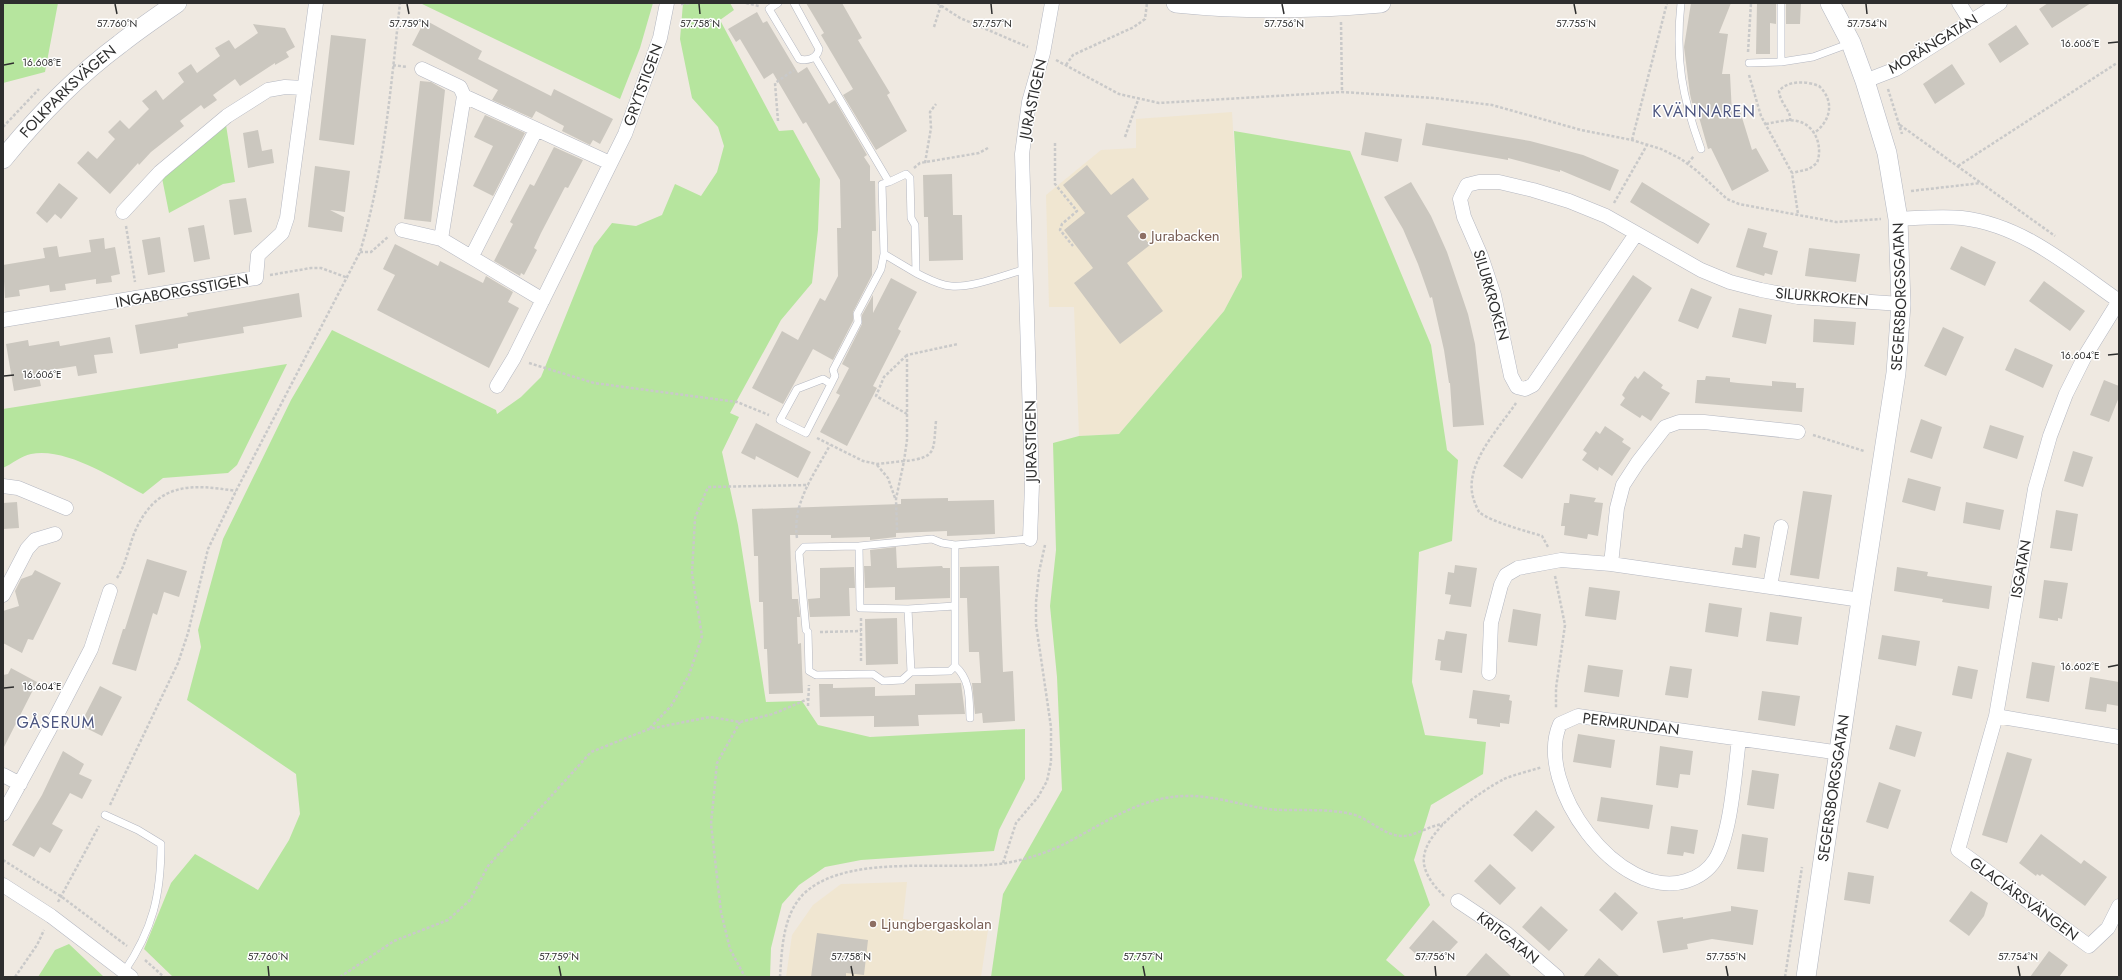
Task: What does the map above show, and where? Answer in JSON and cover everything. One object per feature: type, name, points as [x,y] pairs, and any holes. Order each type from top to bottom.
[{"type":"street","name":"FOLKPARKSVÄGEN","points":[[3,159],[24,133],[119,44],[177,3]]},
{"type":"street","name":"INGABORGSSTIGEN","points":[[3,320],[256,278],[258,255],[282,233],[287,218],[316,3]]},
{"type":"street","name":"GRYTSTIGEN","points":[[497,386],[514,358],[625,134],[660,38],[667,3]]},
{"type":"street","name":"JURASTIGEN","points":[[1030,539],[1032,485],[1022,154],[1029,102],[1043,54],[1052,3]]},
{"type":"street","points":[[1176,3],[1260,7],[1330,7],[1381,3]]},
{"type":"street","name":"SEGERSBORGSGATAN","points":[[1806,977],[1896,373],[1901,304],[1887,222],[1895,193],[1887,153],[1865,81],[1851,43],[1830,3]]},
{"type":"street","points":[[1959,3],[1971,22]]},
{"type":"street","name":"MORÄNGATAN","points":[[1865,81],[1896,69],[2000,3]]},
{"type":"street","points":[[422,69],[460,87],[464,96],[441,239]]},
{"type":"street","points":[[123,212],[160,172],[227,116],[268,90],[285,87],[304,88]]},
{"type":"street","points":[[464,96],[610,163]]},
{"type":"street","points":[[472,256],[536,130]]},
{"type":"street","name":"SILURKROKEN","points":[[1525,389],[1517,387],[1511,376],[1494,295],[1481,256],[1464,217],[1460,199],[1467,185],[1479,182],[1499,182],[1533,190],[1606,216],[1701,270],[1730,282],[1798,297],[1901,304]]},
{"type":"street","points":[[1887,222],[1962,218],[1997,226],[2031,240],[2119,301]]},
{"type":"street","points":[[402,230],[441,239],[472,256],[543,300]]},
{"type":"street","points":[[1525,389],[1534,385],[1636,234]]},
{"type":"street","name":"ISGATAN","points":[[1958,850],[1996,716],[2035,489],[2050,436],[2072,382],[2119,301]]},
{"type":"street","points":[[1611,564],[1617,508],[1624,485],[1638,462],[1665,427],[1679,422],[1704,422],[1798,432]]},
{"type":"street","points":[[3,486],[18,488],[66,508]]},
{"type":"street","points":[[1770,586],[1781,527]]},
{"type":"street","points":[[3,595],[27,549],[35,540],[55,534]]},
{"type":"street","points":[[1489,673],[1491,623],[1501,585],[1506,575],[1518,568],[1552,561],[1611,564],[1861,600]]},
{"type":"street","points":[[3,814],[91,649],[110,591]]},
{"type":"street","name":"PERMRUNDAN","points":[[1739,739],[1724,841],[1719,853],[1709,869],[1697,878],[1670,884],[1650,881],[1638,876],[1604,852],[1589,837],[1570,806],[1561,785],[1557,763],[1556,734],[1560,724],[1578,716],[1840,753]]},
{"type":"street","points":[[1996,716],[2119,737]]},
{"type":"street","points":[[3,775],[20,784]]},
{"type":"street","name":"GLACIÄRSVÄNGEN","points":[[1958,850],[2089,946],[2108,928],[2119,906]]},
{"type":"street","points":[[3,885],[51,916],[127,974]]},
{"type":"street","name":"KRITGATAN","points":[[1458,901],[1506,933],[1557,977]]},
{"type":"lane","points":[[778,3],[769,9],[799,59],[805,61],[815,57],[820,49],[794,3]]},
{"type":"lane","points":[[1681,3],[1678,28],[1681,85],[1701,149]]},
{"type":"lane","points":[[1781,3],[1781,62]]},
{"type":"lane","points":[[1748,63],[1781,62],[1813,57],[1851,43]]},
{"type":"lane","points":[[815,57],[889,182]]},
{"type":"lane","points":[[830,384],[823,380],[797,389],[780,420],[806,433],[835,376],[834,370],[858,322],[857,314],[881,269],[884,254],[882,184],[906,174],[910,178],[911,218],[915,226],[916,272]]},
{"type":"lane","points":[[884,254],[934,281],[950,286],[978,282],[1026,269]]},
{"type":"lane","name":"JURASTIGEN","points":[[799,553],[804,547],[859,546],[932,539],[942,544],[955,545],[1030,539]]},
{"type":"lane","points":[[799,553],[806,630],[808,632],[809,671],[816,675],[873,674],[883,681],[902,680],[910,672],[950,671],[955,666],[955,545]]},
{"type":"lane","points":[[859,546],[860,608],[908,609],[955,606]]},
{"type":"lane","points":[[908,609],[910,672]]},
{"type":"lane","points":[[955,666],[962,672],[968,686],[970,718]]},
{"type":"lane","points":[[105,815],[138,830],[161,844],[161,877],[154,910],[127,974]]},
{"type":"path","points":[[15,977],[37,945],[105,815],[178,663],[188,633],[208,549],[236,491],[348,278],[360,252],[372,214],[379,174],[400,3]]},
{"type":"path","points":[[937,3],[960,18],[1043,54],[1119,94],[1138,100],[1159,103],[1191,102],[1342,92],[1434,98],[1492,105],[1581,130],[1632,140],[1682,159],[1727,198],[1739,204],[1836,222],[1887,222]]},
{"type":"path","points":[[1066,65],[1073,55],[1134,27],[1145,19],[1147,3]]},
{"type":"path","points":[[1632,140],[1667,3]]},
{"type":"path","points":[[1751,3],[1748,43],[1749,77],[1761,116],[1792,173],[1798,214]]},
{"type":"path","points":[[934,27],[941,5]]},
{"type":"path","points":[[1341,20],[1342,92]]},
{"type":"path","points":[[778,121],[775,83],[801,66],[805,61]]},
{"type":"path","points":[[1958,166],[2116,63]]},
{"type":"path","points":[[1790,121],[1790,114],[1780,101],[1779,92],[1782,88],[1802,82],[1819,86],[1826,96],[1829,113],[1822,128],[1814,133]]},
{"type":"path","points":[[1125,137],[1138,100]]},
{"type":"path","points":[[925,163],[931,128],[930,112],[936,104]]},
{"type":"path","points":[[1766,124],[1790,121],[1804,124],[1814,133],[1820,149],[1817,163],[1809,169],[1792,173]]},
{"type":"path","points":[[1900,124],[2057,237]]},
{"type":"path","points":[[1055,143],[1055,184],[1077,211],[1062,224],[1060,230],[1073,246]]},
{"type":"path","points":[[1606,216],[1647,145]]},
{"type":"path","points":[[906,174],[920,164],[979,153],[988,148]]},
{"type":"path","points":[[1895,193],[1982,183]]},
{"type":"path","points":[[123,212],[138,298]]},
{"type":"path","points":[[1880,213],[1887,222]]},
{"type":"path","points":[[360,252],[371,252],[389,237],[402,230]]},
{"type":"path","points":[[256,278],[312,268],[327,269],[348,278]]},
{"type":"path","points":[[906,414],[876,396],[884,377],[907,355],[958,344]]},
{"type":"path","points":[[897,542],[896,499],[907,440],[907,355]]},
{"type":"path","points":[[514,358],[594,383],[737,402],[780,420]]},
{"type":"path","points":[[1525,389],[1479,459],[1474,471],[1473,498],[1479,511],[1501,522],[1542,536],[1546,542],[1552,561],[1565,625],[1555,703],[1560,724]]},
{"type":"path","points":[[806,433],[863,461],[877,464],[919,460],[929,456],[933,450],[936,421]]},
{"type":"path","points":[[1798,432],[1864,451]]},
{"type":"path","points":[[1863,458],[1865,443]]},
{"type":"path","points":[[799,553],[795,524],[798,507],[830,445]]},
{"type":"path","points":[[877,464],[888,478],[896,499]]},
{"type":"path","points":[[649,729],[671,706],[689,675],[702,636],[692,574],[695,518],[708,486],[809,485]]},
{"type":"path","points":[[110,591],[120,574],[137,527],[151,504],[163,495],[179,489],[208,486],[236,491]]},
{"type":"path","points":[[860,608],[862,674]]},
{"type":"path","points":[[808,632],[861,631]]},
{"type":"path","points":[[808,706],[809,671]]},
{"type":"path","points":[[340,977],[394,941],[448,920],[470,900],[488,866],[591,752],[649,729],[710,717],[740,722],[773,714],[808,699]]},
{"type":"path","points":[[740,722],[717,763],[711,824],[721,912],[730,949],[745,977]]},
{"type":"path","points":[[1458,901],[1444,896],[1427,873],[1423,858],[1425,848],[1432,836],[1443,824],[1471,800],[1505,779],[1557,763]]},
{"type":"path","points":[[780,977],[782,944],[788,920],[796,902],[809,889],[828,878],[866,869],[1003,863],[1026,858],[1048,852],[1069,842],[1121,812],[1161,798],[1187,796],[1211,798],[1268,809],[1355,815],[1391,834],[1400,836],[1410,835],[1431,826],[1443,824]]},
{"type":"path","points":[[3,860],[62,897],[137,953],[164,977]]},
{"type":"path","points":[[1785,977],[1803,860]]},
{"type":"shaded area","name":"Jurabacken","points":[[1232,112],[1242,277],[1224,311],[1119,434],[1079,436],[1074,307],[1049,307],[1046,195],[1101,150],[1136,148],[1136,119]]},
{"type":"shaded area","name":"Ljungbergaskolan","points":[[907,882],[903,919],[988,930],[981,977],[786,977],[792,935],[813,905],[841,884]]},
{"type":"green space","points":[[3,3],[58,3],[45,72],[3,83]]},
{"type":"green space","points":[[420,3],[653,3],[640,48],[620,99]]},
{"type":"green space","points":[[683,3],[730,3],[734,10],[720,20],[779,131],[793,130],[820,179],[818,230],[812,283],[781,320],[730,413],[739,417],[722,452],[738,525],[766,702],[802,701],[818,725],[870,737],[1025,729],[1025,779],[999,830],[994,851],[861,860],[825,867],[799,885],[782,904],[771,948],[770,977],[173,977],[144,949],[171,883],[195,854],[258,890],[289,840],[300,814],[296,774],[187,700],[201,647],[198,630],[223,539],[291,400],[332,330],[496,410],[497,414],[521,397],[541,377],[594,246],[612,223],[636,226],[662,215],[675,184],[701,196],[717,172],[724,146],[718,127],[692,98],[680,39]]},
{"type":"green space","points":[[226,125],[235,182],[223,184],[169,213],[162,178]]},
{"type":"green space","points":[[1234,131],[1350,151],[1431,345],[1447,450],[1458,460],[1452,541],[1419,552],[1412,682],[1425,735],[1486,742],[1483,774],[1431,805],[1414,860],[1430,905],[1386,960],[1406,977],[991,977],[1003,894],[1062,790],[1057,677],[1050,606],[1056,550],[1053,443],[1079,436],[1119,434],[1224,311],[1242,277]]},
{"type":"green space","points":[[287,364],[237,465],[228,473],[163,478],[143,494],[88,465],[59,455],[45,453],[31,454],[24,456],[3,468],[3,409]]},
{"type":"green space","points":[[69,944],[104,977],[38,977],[55,950]]},
{"type":"building","points":[[806,3],[842,3],[862,38],[858,40],[890,93],[887,95],[907,131],[876,150],[843,95],[853,89],[821,35],[824,33]]},
{"type":"building","points":[[1691,3],[1731,3],[1719,33],[1728,34],[1722,74],[1730,74],[1732,114],[1740,111],[1752,150],[1756,148],[1769,171],[1732,191],[1711,148],[1708,149],[1695,103],[1692,103],[1690,94],[1684,47]]},
{"type":"building","points":[[1757,3],[1776,3],[1776,24],[1770,23],[1770,54],[1756,54]]},
{"type":"building","points":[[1786,3],[1801,3],[1800,24],[1786,24]]},
{"type":"building","points":[[2048,3],[2091,3],[2052,28],[2039,9]]},
{"type":"building","points":[[757,12],[763,23],[767,21],[798,73],[807,67],[829,104],[835,100],[867,155],[864,157],[870,166],[870,181],[875,181],[876,231],[872,231],[872,275],[853,312],[853,321],[833,360],[813,349],[783,404],[752,388],[782,331],[798,340],[820,298],[825,301],[838,276],[837,228],[841,228],[840,180],[806,122],[803,124],[773,73],[764,79],[740,39],[736,42],[728,29]]},
{"type":"building","points":[[425,20],[482,51],[478,59],[551,96],[554,89],[613,119],[600,144],[593,140],[590,145],[562,131],[564,126],[536,111],[532,118],[492,100],[498,90],[412,45]]},
{"type":"building","points":[[253,24],[285,28],[295,47],[286,52],[289,57],[275,65],[275,63],[240,86],[235,79],[213,95],[217,100],[204,109],[201,105],[180,121],[184,126],[151,152],[139,165],[138,163],[110,194],[77,163],[88,151],[97,159],[115,139],[108,132],[120,120],[129,129],[149,109],[142,101],[156,90],[163,100],[184,82],[178,73],[191,64],[197,73],[220,56],[215,48],[229,40],[235,49],[258,33]]},
{"type":"building","points":[[2016,25],[2029,44],[2000,63],[1988,44]]},
{"type":"building","points":[[331,35],[366,39],[354,145],[319,140]]},
{"type":"building","points":[[1952,64],[1965,84],[1935,104],[1923,84]]},
{"type":"building","points":[[420,81],[431,82],[445,90],[431,222],[404,219]]},
{"type":"building","points":[[485,115],[525,133],[493,196],[473,186],[493,146],[474,137]]},
{"type":"building","points":[[1426,123],[1530,141],[1583,155],[1619,170],[1610,191],[1560,170],[1560,172],[1508,158],[1508,160],[1422,145]]},
{"type":"building","points":[[258,130],[262,151],[272,149],[274,163],[248,168],[243,133]]},
{"type":"building","points":[[1365,132],[1402,139],[1398,162],[1361,155]]},
{"type":"building","points":[[554,147],[583,160],[568,188],[565,187],[541,233],[534,248],[537,250],[524,275],[521,273],[520,276],[494,261],[513,224],[510,222],[530,184],[534,186]]},
{"type":"building","points":[[1087,165],[1111,195],[1133,178],[1149,199],[1127,216],[1150,245],[1127,263],[1163,311],[1120,344],[1074,283],[1093,268],[1064,230],[1085,213],[1063,185]]},
{"type":"building","points":[[315,166],[350,171],[345,212],[330,210],[344,217],[342,232],[308,227]]},
{"type":"building","points":[[952,174],[953,215],[962,215],[963,260],[929,261],[928,217],[924,217],[923,175]]},
{"type":"building","points":[[1411,182],[1431,216],[1447,252],[1468,314],[1475,344],[1484,425],[1453,427],[1450,383],[1432,297],[1430,298],[1418,264],[1403,229],[1384,197]]},
{"type":"building","points":[[1642,182],[1710,224],[1698,244],[1630,202]]},
{"type":"building","points":[[59,183],[78,198],[61,219],[55,214],[47,223],[36,213]]},
{"type":"building","points":[[246,198],[252,232],[234,235],[229,200]]},
{"type":"building","points":[[204,225],[210,259],[194,262],[188,228]]},
{"type":"building","points":[[1748,228],[1767,233],[1763,247],[1778,251],[1772,275],[1765,273],[1764,276],[1736,267]]},
{"type":"building","points":[[160,237],[165,272],[148,275],[142,240]]},
{"type":"building","points":[[104,238],[105,249],[115,247],[120,274],[111,276],[112,282],[96,284],[96,279],[65,284],[66,290],[50,292],[49,285],[19,290],[20,296],[5,298],[3,265],[45,258],[43,248],[57,246],[59,257],[91,252],[89,240]]},
{"type":"building","points":[[395,244],[438,266],[440,261],[483,283],[486,276],[513,292],[508,302],[519,308],[489,368],[377,310],[395,275],[383,269]]},
{"type":"building","points":[[1961,246],[1996,262],[1985,286],[1950,269]]},
{"type":"building","points":[[1809,248],[1860,254],[1856,282],[1805,276]]},
{"type":"building","points":[[1633,275],[1652,288],[1522,479],[1503,466]]},
{"type":"building","points":[[891,278],[917,292],[898,329],[901,331],[873,386],[877,388],[847,446],[820,432],[840,395],[836,393],[849,368],[842,364],[862,324],[862,315],[873,295],[873,313]]},
{"type":"building","points":[[2044,281],[2085,311],[2070,331],[2029,301]]},
{"type":"building","points":[[1691,288],[1712,297],[1698,329],[1678,321]]},
{"type":"building","points":[[299,293],[302,317],[243,327],[244,333],[178,344],[178,348],[140,354],[135,325],[188,316],[187,313]]},
{"type":"building","points":[[1739,308],[1772,315],[1766,344],[1732,337]]},
{"type":"building","points":[[1814,319],[1856,322],[1854,345],[1813,342]]},
{"type":"building","points":[[1943,327],[1964,337],[1946,376],[1924,366]]},
{"type":"building","points":[[110,337],[113,353],[94,355],[97,373],[78,376],[76,366],[38,372],[41,386],[14,391],[6,344],[28,340],[29,346],[59,341],[60,346]]},
{"type":"building","points":[[2015,348],[2053,365],[2043,388],[2005,370]]},
{"type":"building","points":[[1644,371],[1663,385],[1661,388],[1670,393],[1651,421],[1642,415],[1640,418],[1620,405],[1625,398],[1622,395],[1628,385],[1635,376],[1638,379]]},
{"type":"building","points":[[1706,376],[1730,378],[1730,382],[1772,386],[1772,381],[1796,383],[1796,388],[1804,388],[1802,412],[1695,403],[1697,380],[1705,380]]},
{"type":"building","points":[[2104,380],[2119,386],[2119,397],[2109,422],[2090,415]]},
{"type":"building","points":[[1921,419],[1942,427],[1932,459],[1910,452]]},
{"type":"building","points":[[756,423],[811,452],[798,478],[756,456],[755,460],[741,453]]},
{"type":"building","points":[[1990,425],[2024,436],[2017,459],[1983,448]]},
{"type":"building","points":[[1605,426],[1624,439],[1622,442],[1631,448],[1612,476],[1599,467],[1598,471],[1582,460],[1587,453],[1583,450],[1596,431],[1600,434]]},
{"type":"building","points":[[2073,451],[2093,457],[2083,487],[2064,481]]},
{"type":"building","points":[[1908,478],[1941,487],[1935,511],[1902,502]]},
{"type":"building","points":[[1803,491],[1832,495],[1819,579],[1790,575]]},
{"type":"building","points":[[1570,494],[1596,498],[1594,502],[1603,503],[1598,536],[1588,534],[1587,539],[1564,535],[1565,526],[1561,526],[1564,503],[1569,503]]},
{"type":"building","points":[[948,498],[948,501],[994,500],[995,534],[947,536],[947,531],[896,533],[896,537],[870,540],[870,537],[831,538],[831,535],[790,535],[792,599],[798,599],[800,617],[797,617],[798,644],[801,643],[803,693],[769,694],[767,649],[764,649],[763,602],[759,602],[758,556],[754,556],[752,509],[901,504],[901,499]]},
{"type":"building","points":[[17,502],[19,528],[3,529],[3,503]]},
{"type":"building","points":[[1966,502],[2004,510],[2000,530],[1963,523]]},
{"type":"building","points":[[2056,510],[2078,514],[2072,551],[2050,548]]},
{"type":"building","points":[[1744,534],[1760,537],[1756,568],[1732,565],[1735,547],[1742,548]]},
{"type":"building","points":[[896,547],[897,568],[942,566],[943,568],[950,568],[950,598],[895,600],[895,587],[865,588],[864,566],[871,566],[870,550]]},
{"type":"building","points":[[147,559],[187,571],[179,597],[164,592],[157,615],[153,613],[136,671],[112,664],[123,629],[125,629]]},
{"type":"building","points":[[1455,565],[1477,568],[1471,607],[1449,604],[1451,595],[1445,594],[1448,572],[1454,573]]},
{"type":"building","points":[[999,566],[1003,672],[1013,671],[1015,721],[983,723],[982,713],[975,714],[972,683],[981,683],[979,652],[969,652],[967,598],[960,598],[960,567]]},
{"type":"building","points":[[854,567],[855,588],[849,588],[850,616],[810,617],[808,599],[820,598],[820,568]]},
{"type":"building","points":[[1897,567],[1928,572],[1927,576],[1992,586],[1989,609],[1942,602],[1943,599],[1894,591]]},
{"type":"building","points":[[35,570],[61,583],[33,640],[28,639],[22,653],[3,643],[3,611],[19,606],[15,591],[21,579],[32,575]]},
{"type":"building","points":[[2044,580],[2068,583],[2062,619],[2058,618],[2058,621],[2039,618]]},
{"type":"building","points":[[1589,587],[1620,591],[1616,620],[1585,616]]},
{"type":"building","points":[[1709,603],[1742,608],[1738,637],[1705,632]]},
{"type":"building","points":[[1513,609],[1541,614],[1537,646],[1508,642]]},
{"type":"building","points":[[1770,612],[1802,617],[1798,645],[1766,641]]},
{"type":"building","points":[[897,618],[898,664],[866,665],[865,619]]},
{"type":"building","points":[[1446,631],[1467,634],[1462,673],[1440,670],[1441,661],[1435,660],[1438,639],[1444,640]]},
{"type":"building","points":[[1882,635],[1920,641],[1916,666],[1878,659]]},
{"type":"building","points":[[2032,662],[2055,666],[2049,702],[2026,698]]},
{"type":"building","points":[[1588,665],[1623,670],[1619,697],[1584,692]]},
{"type":"building","points":[[1670,666],[1692,669],[1688,698],[1665,695]]},
{"type":"building","points":[[1958,666],[1978,670],[1972,699],[1952,695]]},
{"type":"building","points":[[11,668],[37,682],[3,749],[3,675],[8,674]]},
{"type":"building","points":[[2090,677],[2119,682],[2119,706],[2107,704],[2106,712],[2085,709]]},
{"type":"building","points":[[961,683],[965,714],[918,715],[919,726],[874,727],[874,716],[820,717],[819,684],[833,684],[833,688],[875,687],[875,696],[915,695],[915,684]]},
{"type":"building","points":[[100,686],[122,697],[102,736],[80,725]]},
{"type":"building","points":[[1473,690],[1510,695],[1509,700],[1512,701],[1509,724],[1500,723],[1500,727],[1477,724],[1477,719],[1469,718]]},
{"type":"building","points":[[1762,691],[1800,696],[1795,726],[1758,720]]},
{"type":"building","points":[[1896,725],[1922,732],[1915,757],[1889,749]]},
{"type":"building","points":[[1578,734],[1615,740],[1611,768],[1573,762]]},
{"type":"building","points":[[1660,746],[1693,751],[1690,775],[1680,774],[1678,788],[1656,785]]},
{"type":"building","points":[[63,751],[84,764],[79,774],[92,780],[82,799],[70,793],[52,824],[63,830],[50,853],[40,847],[34,857],[12,845],[42,795]]},
{"type":"building","points":[[2007,752],[2032,759],[2007,843],[1982,835]]},
{"type":"building","points":[[1752,770],[1779,774],[1774,809],[1747,805]]},
{"type":"building","points":[[1879,782],[1901,790],[1888,829],[1866,822]]},
{"type":"building","points":[[1601,797],[1653,805],[1649,829],[1597,821]]},
{"type":"building","points":[[1536,810],[1555,827],[1532,852],[1513,835]]},
{"type":"building","points":[[1671,826],[1698,830],[1694,854],[1684,852],[1683,856],[1667,854]]},
{"type":"building","points":[[1742,834],[1768,838],[1764,872],[1737,869]]},
{"type":"building","points":[[2041,834],[2081,864],[2084,860],[2107,877],[2085,906],[2042,874],[2040,876],[2037,874],[2036,876],[2019,863]]},
{"type":"building","points":[[1490,864],[1516,888],[1500,905],[1474,881]]},
{"type":"building","points":[[1848,872],[1874,876],[1870,904],[1844,900]]},
{"type":"building","points":[[1971,891],[1988,903],[1984,916],[1969,936],[1949,921]]},
{"type":"building","points":[[1615,892],[1638,913],[1622,931],[1599,910]]},
{"type":"building","points":[[1541,906],[1568,930],[1549,951],[1522,927]]},
{"type":"building","points":[[1731,906],[1758,910],[1753,945],[1712,939],[1687,944],[1688,949],[1663,953],[1657,921],[1683,917],[1683,919],[1731,911]]},
{"type":"building","points":[[1433,920],[1458,942],[1442,959],[1434,952],[1425,962],[1409,948]]},
{"type":"building","points":[[817,933],[868,940],[864,975],[846,973],[846,977],[811,977]]},
{"type":"building","points":[[2049,951],[2068,965],[2059,977],[2030,977]]},
{"type":"building","points":[[1486,953],[1512,977],[1465,977]]},
{"type":"building","points":[[1599,958],[1620,977],[1583,977]]},
{"type":"place","name":"Jurabacken","points":[[1143,236]]},
{"type":"place","name":"Ljungbergaskolan","points":[[873,924]]},
{"type":"district","name":"KVÄNNAREN","points":[[1704,111]]},
{"type":"district","name":"GÅSERUM","points":[[56,722]]}]
